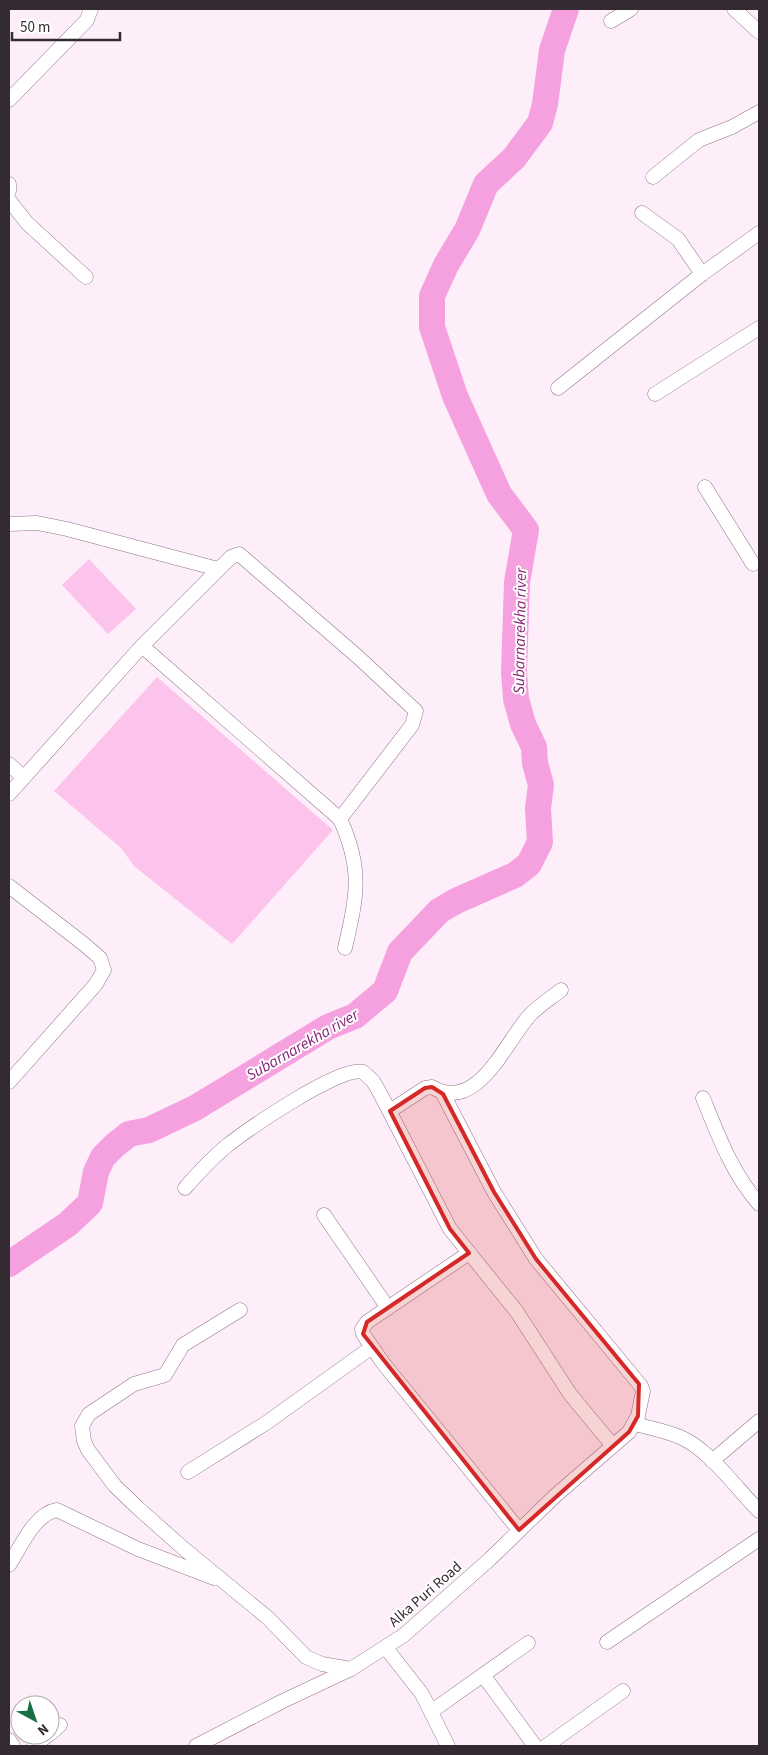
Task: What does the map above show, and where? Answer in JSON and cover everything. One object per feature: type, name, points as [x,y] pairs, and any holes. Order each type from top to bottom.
[{"type":"street","points":[[9,100],[87,20],[91,9]]},
{"type":"street","points":[[611,21],[631,9]]},
{"type":"street","points":[[734,9],[759,32]]},
{"type":"street","points":[[653,177],[699,140],[759,112]]},
{"type":"street","points":[[9,184],[9,191]]},
{"type":"street","points":[[9,200],[27,223],[86,277]]},
{"type":"street","points":[[642,212],[678,239],[702,274]]},
{"type":"street","points":[[558,388],[702,274],[759,233]]},
{"type":"street","points":[[655,394],[759,328]]},
{"type":"street","points":[[705,487],[757,566]]},
{"type":"street","points":[[9,524],[37,523],[67,529],[218,569]]},
{"type":"street","points":[[9,794],[142,646],[218,569],[235,555],[243,557],[414,708],[415,718],[412,725],[340,818]]},
{"type":"street","points":[[142,646],[340,818],[351,842],[357,880],[354,912],[345,948]]},
{"type":"street","points":[[9,764],[23,777]]},
{"type":"street","points":[[9,886],[100,958],[104,970],[96,984],[9,1082]]},
{"type":"street","points":[[443,1094],[461,1093],[474,1085],[492,1067],[529,1016],[561,990]]},
{"type":"street","points":[[185,1188],[202,1168],[231,1142],[304,1094],[331,1078],[350,1071],[358,1070],[368,1075],[390,1111],[450,1228],[517,1312],[570,1394],[613,1446]]},
{"type":"street","points":[[390,1111],[425,1088],[432,1086],[443,1094],[494,1192],[536,1259],[641,1386],[642,1391],[637,1420],[681,1437],[754,1495],[759,1511]]},
{"type":"street","points":[[703,1098],[733,1166],[747,1191],[759,1204]]},
{"type":"street","points":[[324,1215],[388,1308]]},
{"type":"street","points":[[469,1253],[364,1326],[363,1334],[372,1348],[518,1530]]},
{"type":"street","points":[[240,1310],[183,1345],[164,1375],[134,1384],[116,1398],[89,1414],[82,1426],[84,1441],[88,1450],[115,1486],[183,1548],[268,1618],[306,1657],[322,1664],[352,1669]]},
{"type":"street","points":[[188,1472],[266,1423],[372,1348]]},
{"type":"street","name":"Alka Puri Road","points":[[196,1746],[283,1701],[352,1669],[386,1648],[452,1594],[556,1495],[613,1446],[637,1420]]},
{"type":"street","points":[[712,1461],[759,1421]]},
{"type":"street","points":[[9,1565],[38,1520],[50,1511],[56,1510],[138,1550],[224,1582]]},
{"type":"street","points":[[607,1642],[759,1539]]},
{"type":"street","points":[[432,1711],[528,1643]]},
{"type":"street","points":[[386,1648],[408,1674],[432,1711],[448,1746]]},
{"type":"street","points":[[483,1675],[535,1746]]},
{"type":"street","points":[[546,1746],[623,1691]]},
{"type":"street","points":[[9,1740],[13,1746]]},
{"type":"highlighted area","points":[[432,1087],[443,1094],[494,1192],[536,1259],[639,1384],[638,1416],[629,1432],[519,1530],[363,1334],[367,1322],[469,1253],[450,1229],[390,1111],[425,1088]]},
{"type":"shaded area","points":[[89,559],[136,609],[108,634],[62,585]]},
{"type":"shaded area","points":[[157,677],[333,830],[232,944],[134,866],[121,848],[54,791]]},
{"type":"waterway","name":"Subarnarekha river","points":[[9,1264],[68,1224],[90,1203],[96,1172],[103,1157],[129,1134],[149,1130],[195,1108],[328,1027],[355,1016],[385,991],[400,952],[439,911],[456,901],[515,875],[529,864],[540,842],[538,808],[541,785],[535,763],[534,747],[523,724],[516,699],[514,672],[517,582],[526,530],[499,494],[455,396],[432,327],[432,296],[446,265],[467,230],[486,184],[514,158],[540,123],[545,104],[552,50],[566,9]]}]
